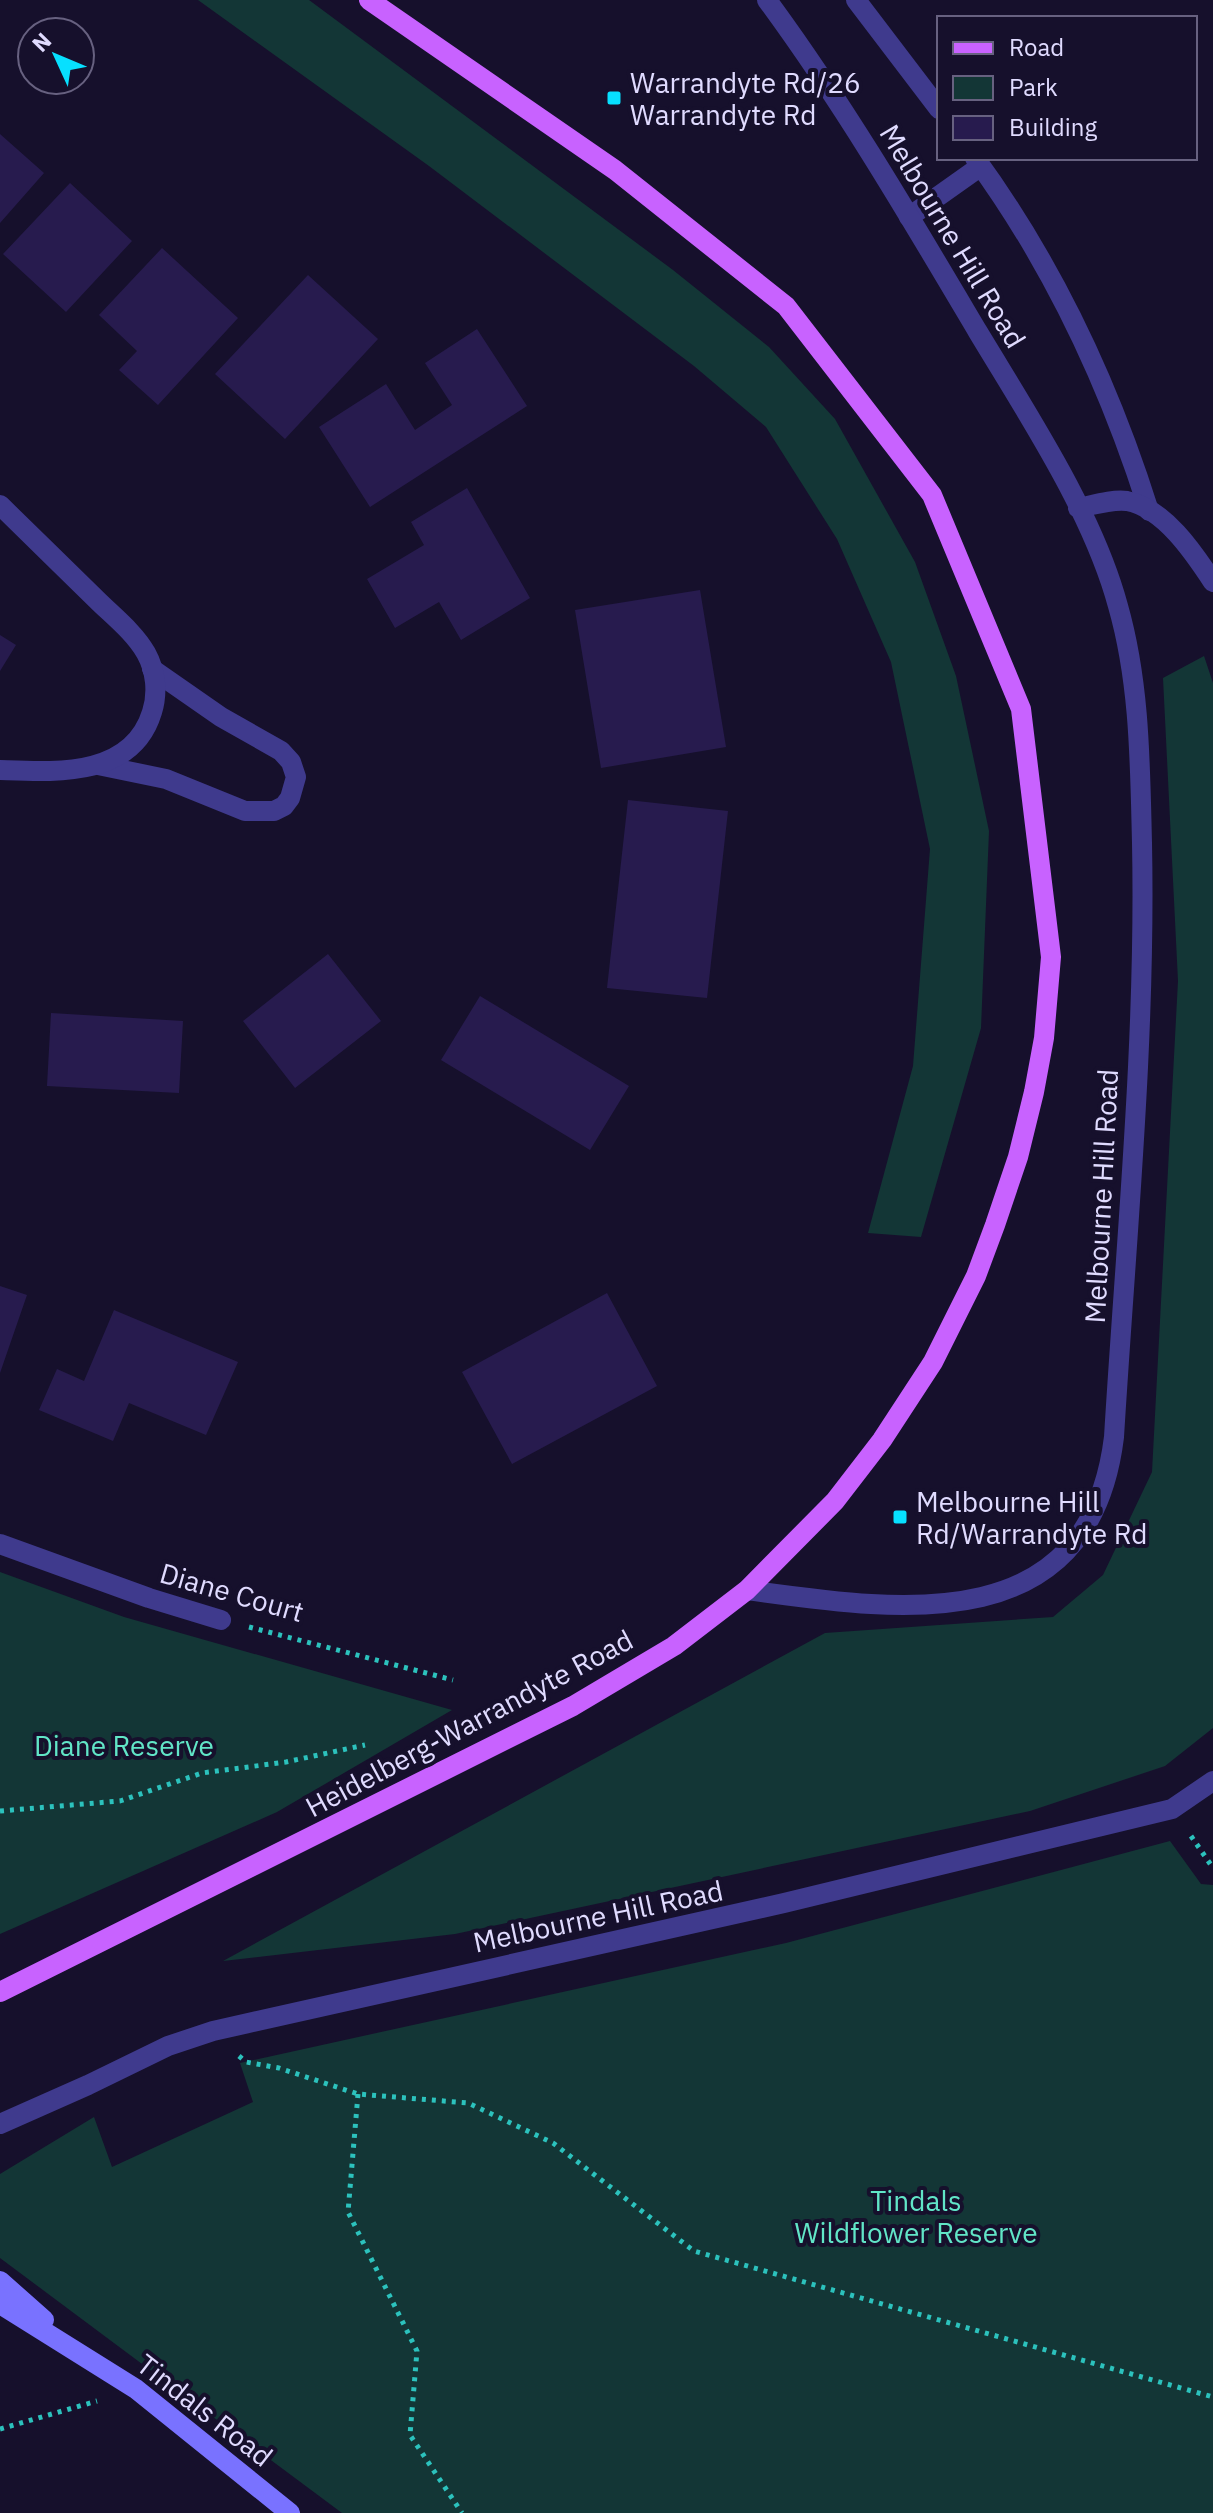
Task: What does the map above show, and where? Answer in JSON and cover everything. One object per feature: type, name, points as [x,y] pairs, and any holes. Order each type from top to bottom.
[{"type":"main road","name":"Heidelberg-Warrandyte Road","points":[[0,1992],[573,1706],[674,1646],[747,1590],[835,1501],[882,1440],[933,1362],[976,1276],[1018,1157],[1034,1092],[1044,1038],[1051,957],[1021,709],[932,495],[786,306],[615,170],[369,0]]},
{"type":"main road","name":"Tindals Road","points":[[0,2281],[83,2354]]},
{"type":"main road","name":"Tindals Road","points":[[0,2304],[136,2389],[290,2513]]},
{"type":"street","name":"Melbourne Hill Road","points":[[747,1590],[876,1605],[935,1604],[1001,1591],[1045,1571],[1069,1551],[1092,1518],[1106,1483],[1114,1437],[1144,948],[1139,743],[1129,658],[1119,607],[1095,541],[1035,427],[841,104],[767,0]]},
{"type":"street","points":[[856,0],[937,106]]},
{"type":"street","points":[[909,217],[978,162],[1019,221],[1063,296],[1131,450],[1149,511]]},
{"type":"street","points":[[1078,508],[1128,501],[1149,511],[1172,529],[1213,582]]},
{"type":"street","points":[[0,505],[133,635],[147,654],[156,693],[147,725],[125,752],[98,765],[71,770],[0,770]]},
{"type":"street","points":[[98,765],[166,779],[245,811],[274,811],[284,806],[290,798],[296,777],[293,765],[281,751],[221,717],[152,669]]},
{"type":"street","name":"Diane Court","points":[[0,1544],[149,1598],[221,1620]]},
{"type":"street","name":"Melbourne Hill Road","points":[[0,2124],[168,2046],[213,2031],[784,1903],[1172,1809],[1213,1781]]},
{"type":"path","name":"Diane Court","points":[[221,1620],[453,1680]]},
{"type":"path","points":[[0,1811],[120,1801],[202,1773],[286,1762],[365,1745]]},
{"type":"path","points":[[1172,1809],[1213,1868]]},
{"type":"path","points":[[213,2031],[246,2062],[319,2080],[358,2094],[468,2103],[553,2143],[694,2251],[1213,2397]]},
{"type":"path","points":[[358,2094],[348,2212],[417,2351],[410,2435],[462,2513]]},
{"type":"path","points":[[0,2429],[136,2389]]},
{"type":"green space","points":[[198,0],[309,0],[673,270],[769,347],[835,419],[915,562],[956,676],[989,831],[981,1028],[921,1237],[868,1233],[913,1066],[930,849],[891,662],[837,539],[766,427],[694,366],[429,166]]},
{"type":"green space","points":[[1204,656],[1213,683],[1213,1728],[1165,1766],[1030,1811],[455,1934],[223,1961],[825,1633],[1053,1617],[1103,1575],[1152,1472],[1178,981],[1163,678]]},
{"type":"green space","name":"Diane Reserve","points":[[0,1572],[124,1617],[452,1710],[277,1812],[0,1934]]},
{"type":"green space","name":"Tindals Wildflower Reserve","points":[[1170,1841],[1201,1884],[1213,1885],[1213,2513],[342,2513],[0,2258],[0,2174],[94,2117],[112,2167],[253,2102],[240,2063],[786,1943]]},
{"type":"building","points":[[0,134],[44,173],[0,223]]},
{"type":"building","points":[[70,183],[132,241],[66,312],[3,254]]},
{"type":"building","points":[[162,248],[238,318],[158,405],[119,370],[137,351],[99,315]]},
{"type":"building","points":[[308,275],[378,339],[285,439],[215,374]]},
{"type":"building","points":[[477,329],[527,406],[370,507],[319,427],[386,384],[415,430],[452,405],[425,363]]},
{"type":"building","points":[[467,488],[530,598],[461,640],[439,602],[395,628],[367,579],[424,545],[411,522]]},
{"type":"building","points":[[700,590],[726,747],[601,768],[575,610]]},
{"type":"building","points":[[0,635],[16,645],[0,671]]},
{"type":"building","points":[[628,800],[728,811],[707,998],[607,988]]},
{"type":"building","points":[[328,954],[381,1021],[295,1088],[243,1021]]},
{"type":"building","points":[[480,996],[629,1086],[590,1150],[441,1060]]},
{"type":"building","points":[[51,1013],[183,1021],[179,1093],[47,1086]]},
{"type":"building","points":[[0,1286],[27,1295],[0,1373]]},
{"type":"building","points":[[607,1293],[657,1386],[512,1464],[462,1372]]},
{"type":"building","points":[[114,1310],[238,1362],[206,1435],[129,1403],[113,1441],[39,1410],[57,1369],[84,1381]]},
{"type":"place","name":"Warrandyte Rd/26 Warrandyte Rd","points":[[614,98]]},
{"type":"place","name":"Melbourne Hill Rd/Warrandyte Rd","points":[[900,1517]]}]
